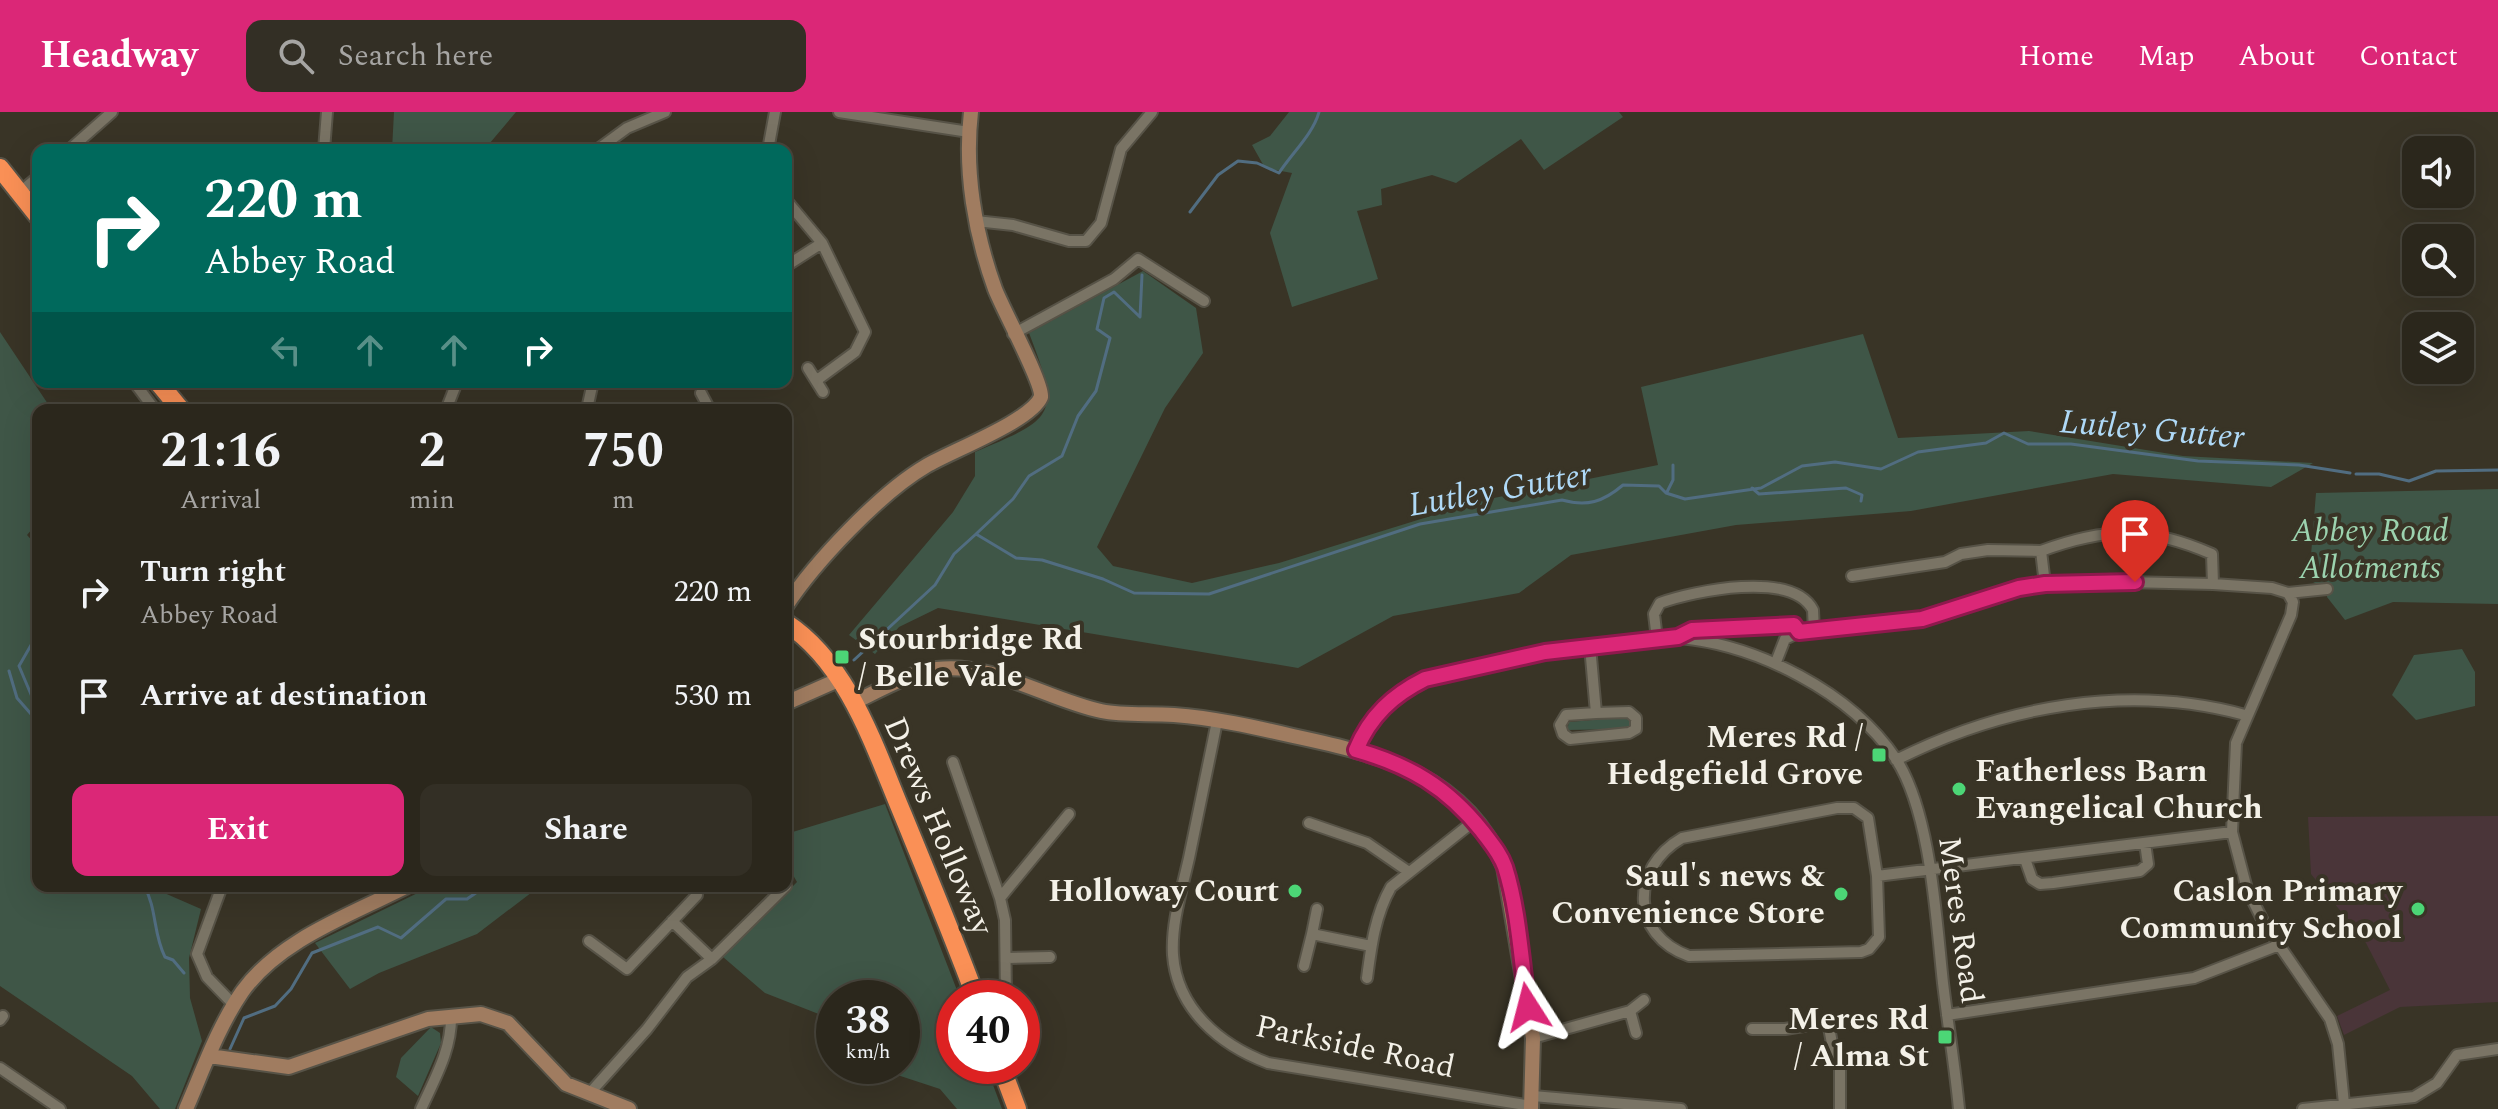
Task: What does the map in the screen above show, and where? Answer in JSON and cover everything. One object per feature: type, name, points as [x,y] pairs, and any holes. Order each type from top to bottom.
[{"type":"highway","points":[[0,168],[32,208]]},
{"type":"highway","points":[[163,388],[176,404]]},
{"type":"highway","name":"Drews Holloway","points":[[792,628],[812,644],[853,703],[946,917],[969,980]]},
{"type":"highway","points":[[1008,1084],[1018,1109]]},
{"type":"street","points":[[76,144],[112,112]]},
{"type":"street","points":[[324,144],[327,112]]},
{"type":"street","points":[[605,144],[627,128],[665,112]]},
{"type":"street","points":[[769,144],[775,112]]},
{"type":"street","points":[[839,112],[969,132]]},
{"type":"street","points":[[792,599],[823,560],[882,500],[922,468],[1034,409],[1041,397],[1036,377],[1013,334],[994,287],[976,221],[969,132],[971,112]]},
{"type":"street","points":[[976,221],[1013,225],[1069,241],[1086,241],[1101,223],[1121,149],[1152,112]]},
{"type":"street","points":[[20,192],[32,182]]},
{"type":"street","points":[[792,207],[822,243],[865,332],[855,352],[817,380]]},
{"type":"street","points":[[792,262],[822,243]]},
{"type":"street","points":[[1013,334],[1114,279],[1138,259],[1204,301]]},
{"type":"street","points":[[808,368],[823,392]]},
{"type":"street","points":[[701,393],[707,404]]},
{"type":"street","points":[[1852,576],[1945,562],[1961,554],[1988,550],[2041,551],[2080,536],[2135,530],[2182,541],[2212,554],[2213,584]]},
{"type":"street","points":[[2041,551],[2045,584]]},
{"type":"street","points":[[1776,662],[1785,639],[1799,632],[1922,619],[2019,588],[2045,584],[2083,581],[2213,584],[2272,588],[2288,593],[2327,589]]},
{"type":"street","points":[[1657,639],[1654,614],[1660,603],[1729,588],[1777,590],[1802,598],[1813,610],[1814,631]]},
{"type":"street","points":[[2288,593],[2293,602],[2291,615],[2245,715],[2233,761],[2232,832],[2247,889],[2279,945],[2330,1019],[2338,1044],[2344,1104]]},
{"type":"street","points":[[1356,750],[1364,730],[1381,709],[1425,679],[1545,652],[1678,637],[1692,630],[1794,625],[1799,632]]},
{"type":"street","name":"Meres Road","points":[[1678,637],[1733,646],[1776,662],[1866,726],[1896,760],[1921,821],[1931,870],[1959,1109]]},
{"type":"street","points":[[1590,646],[1596,713]]},
{"type":"street","points":[[853,703],[921,674],[954,669],[993,676],[1103,712],[1217,721],[1356,750],[1409,767],[1436,783],[1474,821],[1498,852],[1504,867],[1533,1038],[1531,1104]]},
{"type":"street","points":[[792,700],[838,680]]},
{"type":"street","points":[[1896,760],[1976,725],[2044,708],[2144,701],[2209,705],[2245,715]]},
{"type":"street","points":[[1629,712],[1636,718],[1636,729],[1629,733],[1570,739],[1563,734],[1560,725],[1566,715],[1596,713],[1629,712]]},
{"type":"street","name":"Parkside Road","points":[[1217,721],[1178,912],[1173,954],[1187,1001],[1199,1018],[1236,1050],[1268,1063],[1531,1104],[1681,1109]]},
{"type":"street","points":[[953,762],[1000,898],[1006,980]]},
{"type":"street","points":[[1837,808],[1854,808],[1868,818],[1877,876],[1879,937],[1869,949],[1861,952],[1689,956],[1674,951],[1657,936],[1644,905],[1646,880],[1651,868],[1667,846],[1682,838],[1837,808]]},
{"type":"street","points":[[1000,898],[1069,814]]},
{"type":"street","points":[[1367,978],[1371,946],[1383,902],[1391,887],[1474,821]]},
{"type":"street","points":[[1309,823],[1367,843],[1409,872]]},
{"type":"street","points":[[1877,876],[2232,832]]},
{"type":"street","points":[[2025,859],[2032,879],[2040,884],[2053,883],[2140,871],[2148,864],[2145,843]]},
{"type":"street","points":[[220,892],[197,954],[207,977],[234,1005]]},
{"type":"street","points":[[186,1109],[234,1005],[268,962],[290,946],[395,892]]},
{"type":"street","points":[[589,1094],[647,1029],[687,977],[712,959],[780,892]]},
{"type":"street","points":[[589,941],[627,969],[697,895]]},
{"type":"street","points":[[1304,966],[1317,909]]},
{"type":"street","points":[[672,921],[712,959]]},
{"type":"street","points":[[1312,934],[1371,946]]},
{"type":"street","points":[[1947,1015],[2194,978],[2279,945]]},
{"type":"street","points":[[1007,958],[1050,957]]},
{"type":"street","points":[[1533,1038],[1630,1011],[1644,1000]]},
{"type":"street","points":[[1630,1011],[1636,1033]]},
{"type":"street","points":[[209,1056],[289,1067],[366,1039],[451,1015],[481,1014],[508,1023],[557,1078],[614,1106],[629,1109]]},
{"type":"street","points":[[421,1109],[445,1055],[451,1034],[451,1015]]},
{"type":"street","points":[[1752,1029],[1785,1029],[1828,1022],[1834,1054],[1840,1061],[1840,1109]]},
{"type":"street","points":[[2303,1109],[2414,1097],[2437,1083],[2457,1055],[2498,1049]]},
{"type":"street","points":[[0,1068],[55,1108]]},
{"type":"shaded area","name":"Caslon Primary Community School","points":[[2498,816],[2498,1002],[2400,1007],[2344,1035],[2337,1016],[2390,990],[2366,943],[2311,874],[2308,817]]},
{"type":"green space","points":[[394,112],[516,112],[489,144],[392,144]]},
{"type":"green space","points":[[1289,112],[1619,112],[1623,117],[1544,170],[1521,139],[1456,183],[1432,175],[1381,189],[1382,205],[1357,211],[1378,279],[1292,307],[1270,233],[1292,173],[1265,168],[1252,145],[1270,136]]},
{"type":"green space","points":[[1143,271],[1196,308],[1203,353],[1165,408],[1097,547],[1113,566],[1192,583],[1279,563],[1479,501],[1658,465],[1641,387],[1863,334],[1898,438],[2029,431],[2183,456],[2313,463],[2271,487],[2113,474],[1911,511],[1736,525],[1571,555],[1519,593],[1393,616],[1298,668],[938,608],[899,627],[875,654],[849,635],[953,512],[975,476],[975,452],[1022,431],[1044,411],[1047,398],[1045,382],[1029,333]]},
{"type":"green space","points":[[0,332],[32,380],[32,388],[37,388],[48,404],[32,404],[32,529],[27,535],[32,540],[32,892],[162,892],[201,909],[189,958],[190,998],[202,1041],[175,1109],[160,1109],[132,1076],[0,986]]},
{"type":"green space","name":"Abbey Road Allotments","points":[[2498,489],[2498,604],[2393,602],[2345,620],[2327,597],[2327,589],[2309,580],[2316,493]]},
{"type":"green space","points":[[2462,649],[2475,672],[2475,706],[2416,720],[2392,695],[2414,655]]},
{"type":"green space","points":[[1627,717],[1632,721],[1632,727],[1627,729],[1567,730],[1569,722]]},
{"type":"green space","points":[[885,804],[953,980],[936,980],[936,1084],[993,1084],[1002,1109],[957,1109],[940,1089],[920,1082],[920,980],[816,980],[816,1013],[765,993],[723,957],[787,892],[792,892],[797,882],[792,873],[792,832]]},
{"type":"green space","points":[[420,892],[532,892],[477,934],[379,973],[350,989],[315,943]]},
{"type":"green space","points":[[431,1027],[440,1033],[441,1043],[418,1096],[396,1077],[401,1058]]},
{"type":"waterway","points":[[1190,212],[1218,175],[1238,161],[1257,163],[1279,173],[1307,136],[1319,112]]},
{"type":"waterway","points":[[976,534],[1013,499],[1029,476],[1062,456],[1078,416],[1096,391],[1110,338],[1097,329],[1104,298],[1114,292],[1140,317],[1142,275]]},
{"type":"waterway","name":"Lutley Gutter","points":[[854,660],[935,585],[954,554],[976,534],[1016,558],[1042,560],[1103,579],[1134,593],[1209,594],[1420,524],[1562,500],[1594,502],[1609,496],[1623,485],[1659,486],[1666,493],[1685,499],[1761,488],[1802,466],[1835,462],[1881,469],[1918,452],[1986,443],[2004,433],[2028,444],[2071,444],[2198,461],[2299,465],[2350,473]]},
{"type":"waterway","points":[[1667,492],[1673,480],[1673,465]]},
{"type":"waterway","name":"Lutley Gutter","points":[[2356,474],[2379,474],[2409,481],[2436,471],[2498,470]]},
{"type":"waterway","points":[[1752,488],[1759,494],[1846,488],[1862,495],[1861,501]]},
{"type":"waterway","points":[[32,643],[19,666],[32,697]]},
{"type":"waterway","points":[[9,671],[17,698],[32,715]]},
{"type":"waterway","points":[[147,892],[165,957],[173,960],[184,973]]},
{"type":"waterway","name":"Lutley Gutter","points":[[230,1049],[244,1018],[275,1006],[291,989],[312,953],[378,927],[401,938],[446,899],[467,899],[477,892]]},
{"type":"place","name":"Stourbridge Rd / Belle Vale","points":[[842,657]]},
{"type":"place","name":"Meres Rd / Hedgefield Grove","points":[[1879,755]]},
{"type":"place","name":"Fatherless Barn Evangelical Church","points":[[1959,789]]},
{"type":"place","name":"Holloway Court","points":[[1295,891]]},
{"type":"place","name":"Saul's news & Convenience Store","points":[[1841,894]]},
{"type":"place","name":"Caslon Primary Community School","points":[[2418,909]]},
{"type":"place","name":"Meres Rd / Alma St","points":[[1945,1037]]},
{"type":"route","points":[[1528,1007],[1508,882],[1498,852],[1460,804],[1436,783],[1409,767],[1356,750],[1364,730],[1381,709],[1409,687],[1425,679],[1545,652],[1678,637],[1692,630],[1794,625],[1799,632],[1868,627],[1922,619],[2019,588],[2083,581],[2135,582]]}]
